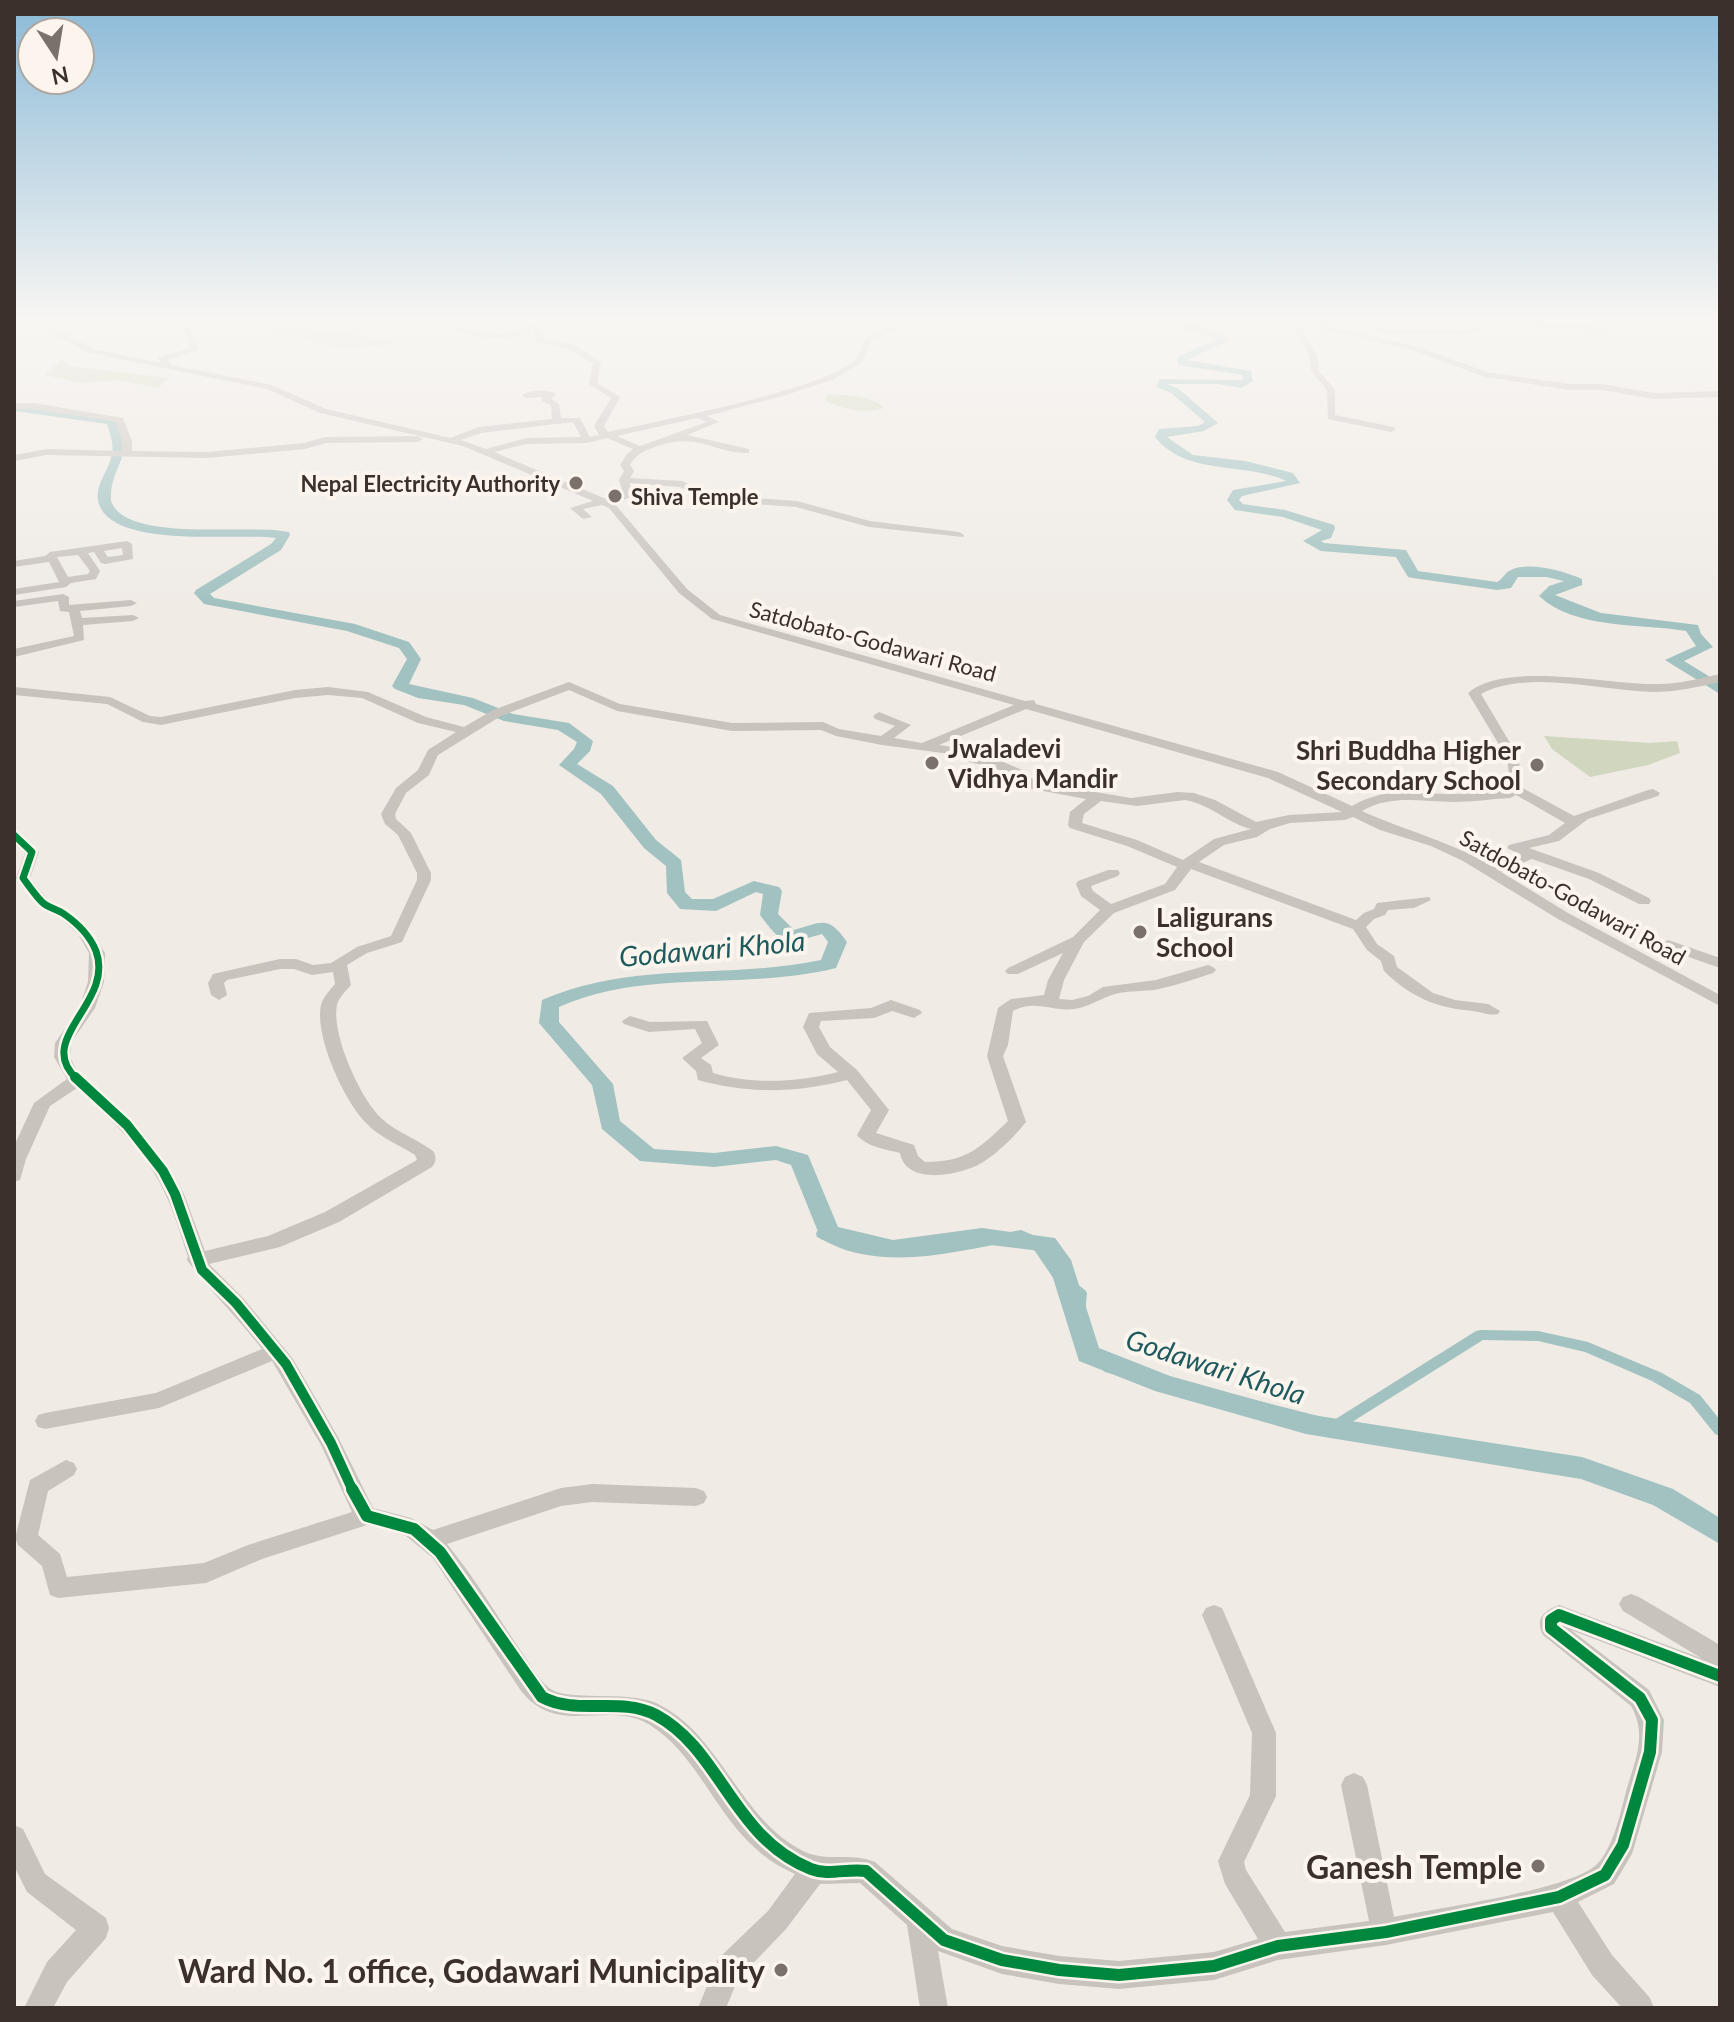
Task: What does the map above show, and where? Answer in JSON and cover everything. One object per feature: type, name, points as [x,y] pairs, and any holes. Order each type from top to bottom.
[{"type":"street","points":[[91,415],[120,420],[127,441],[127,455]]},
{"type":"street","name":"Satdobato-Godawari Road","points":[[343,415],[452,440],[605,502],[618,510],[693,602],[716,617],[1254,768],[1353,812],[1452,850],[1492,871],[1551,910],[1720,1001]]},
{"type":"street","points":[[605,415],[599,426],[602,433],[640,449]]},
{"type":"street","points":[[484,452],[526,441],[587,440],[696,415]]},
{"type":"street","points":[[587,517],[575,508],[628,495],[624,480],[629,471],[626,461],[640,449],[715,422],[699,415]]},
{"type":"street","points":[[1331,415],[1391,429]]},
{"type":"street","points":[[452,440],[479,430],[576,419],[587,440]]},
{"type":"street","points":[[14,458],[47,452],[207,455],[305,446],[325,440],[435,436]]},
{"type":"street","points":[[676,438],[696,438],[746,451]]},
{"type":"street","points":[[624,480],[682,484],[711,498],[797,504],[869,524],[959,535]]},
{"type":"street","points":[[15,598],[66,584],[50,555],[97,548]]},
{"type":"street","points":[[64,581],[92,577],[95,571],[81,551]]},
{"type":"street","points":[[14,564],[52,558]]},
{"type":"street","points":[[15,598],[63,597],[64,609],[131,603]]},
{"type":"street","points":[[14,653],[80,638],[74,608]]},
{"type":"street","points":[[76,622],[133,618]]},
{"type":"street","points":[[1515,789],[1513,758],[1474,693],[1481,687],[1524,681],[1652,688],[1720,678]]},
{"type":"street","points":[[219,995],[216,983],[219,977],[280,964],[296,964],[312,970],[339,967],[348,956],[397,939],[424,880],[424,873],[404,833],[390,821],[388,814],[401,791],[424,772],[433,753],[469,728],[497,713],[569,686],[617,707],[732,727],[823,726],[836,732],[882,741],[962,752],[970,758],[1017,773],[1032,785],[1098,797],[1142,802],[1174,795],[1204,800],[1238,820],[1265,826]]},
{"type":"street","points":[[14,691],[110,701],[147,719],[161,721],[295,694],[351,692],[422,720],[469,728]]},
{"type":"street","points":[[923,747],[1030,703]]},
{"type":"street","points":[[879,716],[905,725],[882,741]]},
{"type":"street","points":[[1013,971],[1078,940],[1109,910],[1170,887],[1187,864],[1219,842],[1252,834],[1265,826],[1289,819],[1345,816],[1372,800],[1395,795],[1454,798],[1510,794],[1515,789]]},
{"type":"street","points":[[1515,789],[1572,821]]},
{"type":"street","points":[[1644,901],[1594,876],[1514,848],[1554,838],[1572,821],[1619,802],[1653,793]]},
{"type":"street","points":[[1098,797],[1077,812],[1075,825],[1099,836],[1134,844],[1153,854],[1241,881],[1358,926],[1372,947],[1389,959],[1389,968],[1418,992],[1455,1005],[1481,1005],[1492,1011]]},
{"type":"street","points":[[14,835],[32,852],[23,878],[44,904],[64,914],[84,931],[97,953],[96,982],[87,1008],[63,1043],[62,1057],[77,1080],[127,1125],[150,1152],[175,1194],[196,1260],[202,1270],[236,1303],[296,1380],[367,1516]]},
{"type":"street","points":[[1492,871],[1529,855]]},
{"type":"street","points":[[1109,910],[1086,893],[1083,884],[1113,873]]},
{"type":"street","points":[[1358,926],[1369,916],[1380,912],[1382,906],[1397,903],[1412,906],[1424,900]]},
{"type":"street","points":[[1049,999],[1078,940]]},
{"type":"street","points":[[1639,958],[1673,944],[1720,963]]},
{"type":"street","points":[[196,1260],[273,1242],[332,1217],[426,1163],[427,1155],[420,1149],[376,1122],[360,1105],[348,1083],[328,1014],[330,1001],[343,985],[339,967]]},
{"type":"street","points":[[1049,999],[1050,1003],[1072,1005],[1094,999],[1109,990],[1157,985],[1208,970]]},
{"type":"street","points":[[914,1013],[891,1005],[874,1013],[815,1016],[812,1034],[823,1050],[851,1074],[880,1110],[866,1135],[908,1149],[909,1158],[921,1168],[967,1165],[1017,1122],[995,1056],[1001,1048],[1001,1020],[1006,1008],[1017,1002],[1049,999]]},
{"type":"street","points":[[630,1021],[649,1027],[701,1024],[711,1045],[690,1058],[705,1069],[704,1076],[722,1083],[820,1084],[851,1074]]},
{"type":"street","points":[[14,1176],[17,1159],[43,1103],[77,1080]]},
{"type":"street","points":[[45,1421],[159,1400],[274,1352]]},
{"type":"street","points":[[66,1469],[38,1486],[26,1538],[52,1561],[58,1588],[206,1573],[256,1552],[367,1516],[415,1529],[432,1540],[479,1604],[495,1635],[541,1697],[565,1706],[612,1703],[656,1715],[677,1731],[749,1827],[777,1849],[814,1870],[852,1867],[866,1871],[944,1940],[1002,1960],[1059,1970],[1119,1975],[1214,1966],[1278,1946],[1386,1932],[1559,1897],[1605,1875],[1623,1845],[1650,1752],[1652,1720],[1640,1698],[1551,1628],[1551,1620],[1559,1615],[1720,1676]]},
{"type":"street","points":[[432,1540],[561,1497],[592,1493],[696,1497]]},
{"type":"street","points":[[1631,1604],[1720,1657]]},
{"type":"street","points":[[1214,1615],[1264,1733],[1263,1796],[1231,1861],[1234,1875],[1278,1946]]},
{"type":"street","points":[[1354,1785],[1366,1831],[1373,1896],[1386,1932]]},
{"type":"street","points":[[14,1838],[36,1883],[96,1928],[57,1972],[38,2008]]},
{"type":"street","points":[[712,2008],[728,1969],[777,1920],[814,1870]]},
{"type":"street","points":[[1559,1897],[1602,1965],[1640,2008]]},
{"type":"street","points":[[920,1921],[934,2008]]},
{"type":"green space","points":[[1544,736],[1650,743],[1677,741],[1680,753],[1648,765],[1590,777],[1552,749]]},
{"type":"waterway","name":"Godawari Khola","points":[[69,415],[112,421],[119,450],[104,501],[119,520],[138,528],[162,531],[284,535],[276,547],[201,593],[209,601],[350,627],[404,645],[414,659],[400,686],[418,693],[468,701],[510,718],[563,726],[585,741],[582,751],[567,765],[607,790],[650,844],[675,864],[676,893],[687,905],[716,905],[754,886],[773,891],[769,915],[790,937],[826,927],[838,942],[829,964],[775,974],[631,980],[575,992],[549,1004],[549,1023],[602,1084],[610,1124],[648,1156],[714,1160],[776,1153],[800,1160],[829,1233],[893,1248],[982,1236],[1047,1244],[1059,1260],[1088,1354],[1164,1384],[1306,1424],[1582,1468],[1663,1497],[1720,1532]]},
{"type":"waterway","points":[[1203,415],[1212,423],[1200,429],[1163,431],[1161,437],[1179,454],[1189,458],[1251,466],[1289,476],[1294,483],[1237,493],[1233,500],[1239,507],[1285,514],[1329,528],[1326,535],[1310,541],[1321,547],[1401,553],[1413,574],[1497,586],[1506,585],[1513,573],[1546,573],[1569,578],[1577,582],[1554,589],[1546,596],[1565,606],[1601,617],[1693,628],[1694,635],[1706,647],[1672,660],[1720,689]]},
{"type":"waterway","points":[[822,1234],[845,1245],[894,1252],[945,1248],[1021,1235],[1035,1241],[1061,1279],[1080,1293],[1078,1319],[1081,1336],[1091,1351],[1110,1368],[1336,1426],[1481,1335],[1538,1336],[1588,1347],[1657,1377],[1695,1399],[1720,1430]]},
{"type":"cycle path","points":[[14,835],[32,852],[23,878],[44,904],[64,914],[84,931],[97,953],[96,982],[87,1008],[63,1043],[62,1057],[69,1072],[127,1125],[163,1171],[175,1194],[202,1270],[236,1303],[286,1364],[331,1443],[363,1512],[367,1516],[414,1529],[427,1538],[454,1570],[542,1697],[565,1705],[629,1707],[659,1717],[697,1753],[762,1838],[812,1869],[826,1872],[866,1871],[944,1940],[1002,1960],[1059,1970],[1119,1975],[1214,1966],[1278,1946],[1386,1932],[1559,1897],[1605,1875],[1623,1845],[1650,1752],[1652,1720],[1640,1698],[1551,1628],[1551,1620],[1559,1615],[1720,1676]]},
{"type":"place","name":"Nepal Electricity Authority","points":[[576,483]]},
{"type":"place","name":"Shiva Temple","points":[[615,496]]},
{"type":"place","name":"Jwaladevi Vidhya Mandir","points":[[932,763]]},
{"type":"place","name":"Shri Buddha Higher Secondary School","points":[[1537,765]]},
{"type":"place","name":"Laligurans School","points":[[1140,932]]},
{"type":"place","name":"Ganesh Temple","points":[[1538,1866]]},
{"type":"place","name":"Ward No. 1 office, Godawari Municipality","points":[[781,1970]]}]
